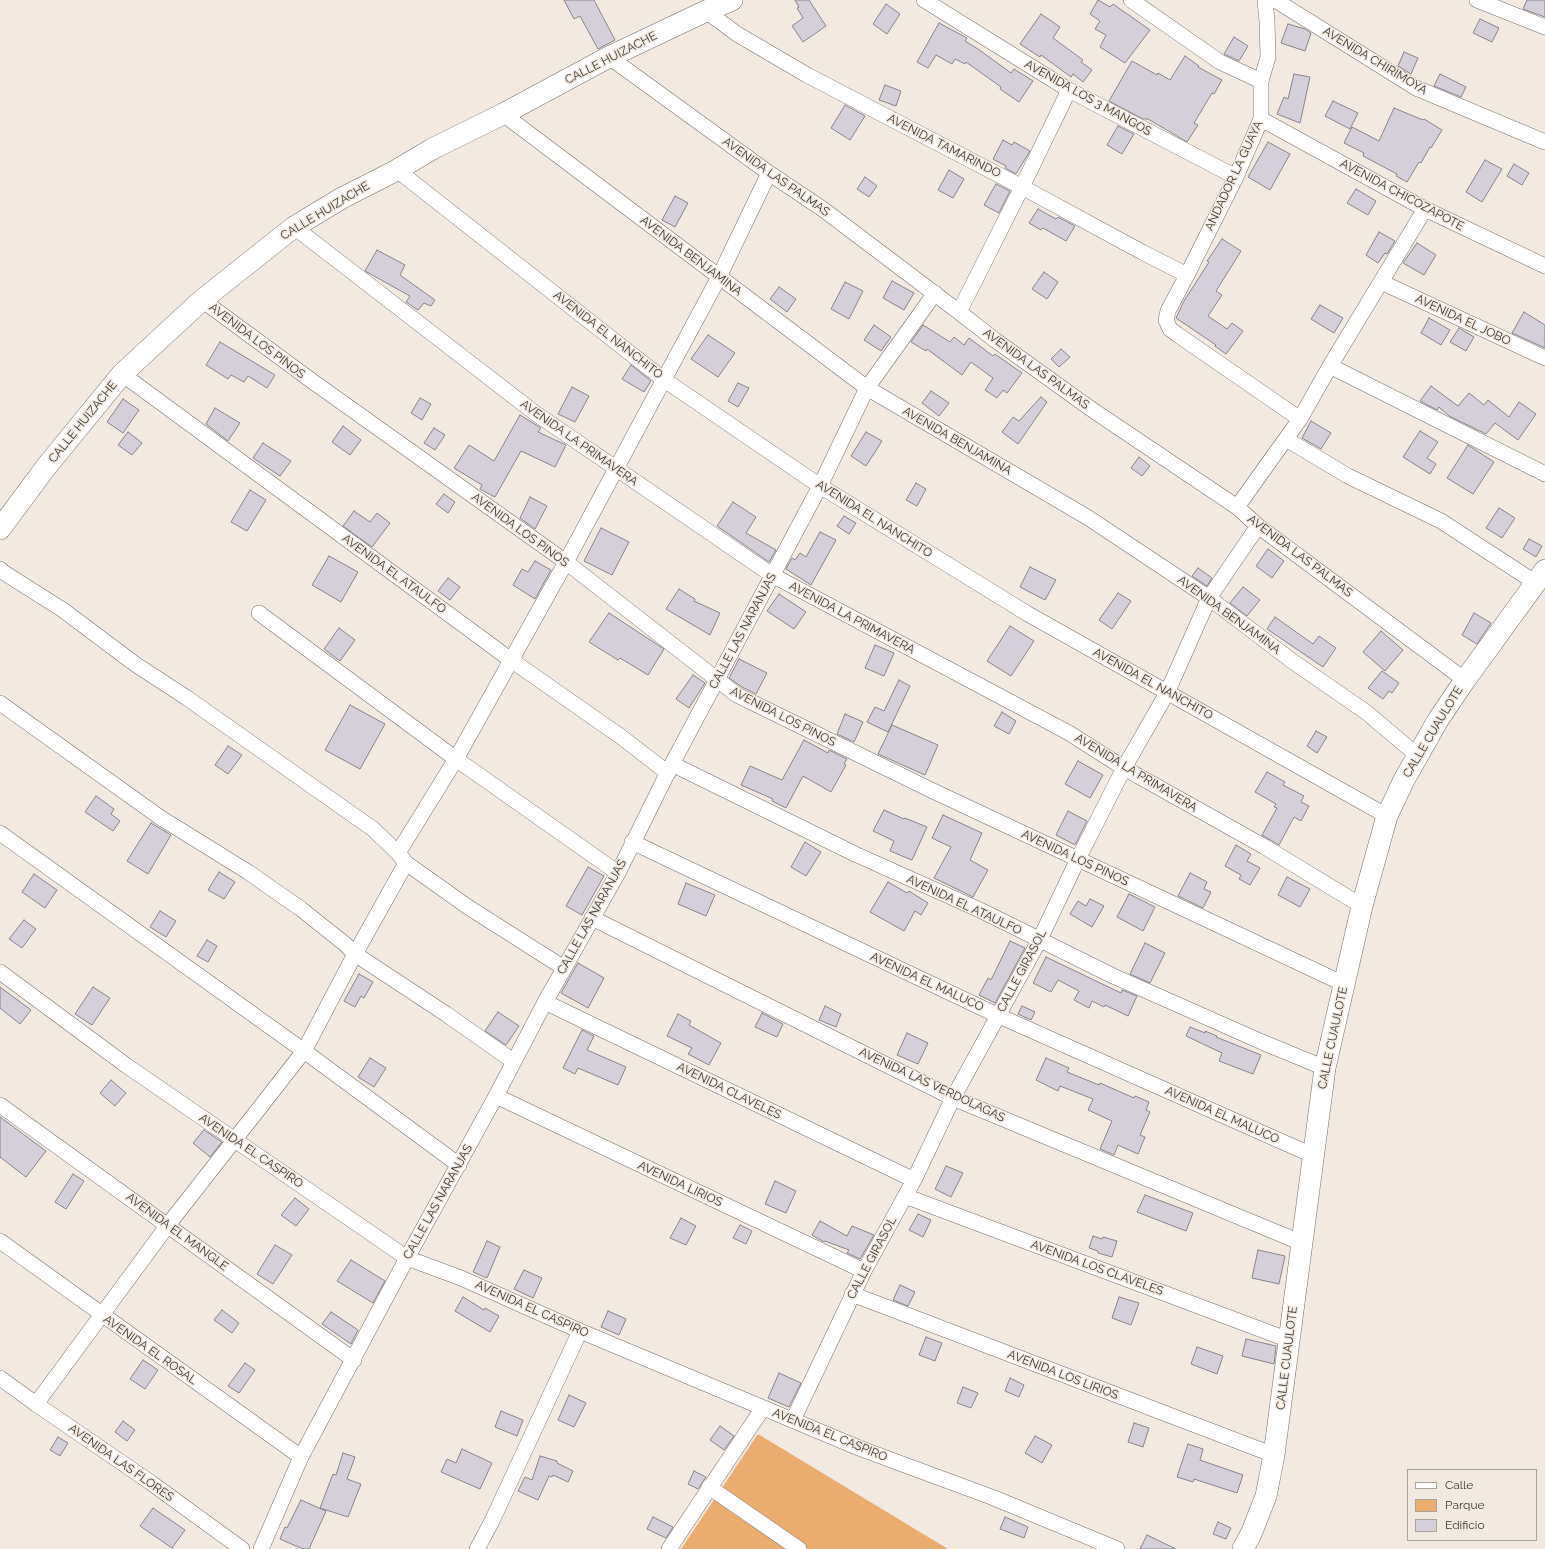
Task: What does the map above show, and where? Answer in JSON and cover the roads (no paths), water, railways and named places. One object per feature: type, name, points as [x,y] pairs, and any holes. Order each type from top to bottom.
[{"type":"street","name":"CALLE HUIZACHE","points":[[0,529],[46,467],[122,374],[202,300],[294,227],[342,198],[396,170],[432,149],[504,114],[609,57],[706,10],[732,0]]},
{"type":"street","name":"AVENIDA LOS 3 MANGOS","points":[[924,0],[1069,90],[1236,177]]},
{"type":"street","points":[[1131,0],[1220,62],[1261,81]]},
{"type":"street","name":"ANDADOR LA GUAYA","points":[[1265,0],[1268,57],[1261,81],[1261,119],[1236,177],[1168,311],[1166,320],[1170,329],[1178,335],[1300,419]]},
{"type":"street","name":"AVENIDA CHIRIMOYA","points":[[1275,0],[1416,88],[1545,142]]},
{"type":"street","points":[[1478,0],[1545,27]]},
{"type":"street","name":"AVENIDA TAMARINDO","points":[[706,10],[737,34],[807,75],[1187,275]]},
{"type":"street","name":"AVENIDA LAS PALMAS","points":[[609,57],[769,173],[824,210],[995,340],[1094,411],[1237,507],[1258,526],[1465,680]]},
{"type":"street","points":[[960,312],[1069,90]]},
{"type":"street","name":"AVENIDA BENJAMINA","points":[[504,114],[866,388],[1087,517],[1209,598],[1292,661],[1366,712],[1418,756]]},
{"type":"street","name":"AVENIDA CHICOZAPOTE","points":[[1261,119],[1425,209],[1545,266]]},
{"type":"street","name":"AVENIDA EL NANCHITO","points":[[396,170],[663,379],[820,486],[1028,614],[1387,816]]},
{"type":"street","points":[[36,1404],[168,1225],[304,1051],[355,954],[402,858],[566,562],[615,467],[719,277],[769,173]]},
{"type":"street","points":[[1237,507],[1300,419],[1330,366],[1425,209]]},
{"type":"street","name":"AVENIDA LA PRIMAVERA","points":[[294,227],[535,413],[772,575],[876,632],[1070,733],[1124,768],[1265,848],[1362,906]]},
{"type":"street","name":"AVENIDA EL JOBO","points":[[1381,282],[1545,358]]},
{"type":"street","name":"CALLE LAS NARANJAS","points":[[261,1549],[301,1457],[407,1258],[459,1165],[545,1002],[618,873],[632,842],[670,768],[820,486],[866,388],[935,293]]},
{"type":"street","name":"AVENIDA LOS PINOS","points":[[202,300],[312,381],[566,562],[737,695],[780,715],[858,756],[1344,984]]},
{"type":"street","points":[[1330,366],[1545,474]]},
{"type":"street","name":"AVENIDA EL ATAULFO","points":[[122,374],[511,660],[620,736],[670,768],[854,854],[982,911],[1127,982],[1262,1042],[1325,1068]]},
{"type":"street","points":[[1286,439],[1348,476],[1441,522],[1541,576]]},
{"type":"street","name":"CALLE GIRASOL","points":[[793,1420],[852,1294],[914,1180],[953,1098],[999,1016],[1039,940],[1124,768],[1167,693],[1209,598],[1258,526]]},
{"type":"street","points":[[0,568],[3,572],[63,610],[135,664],[187,698],[372,829],[402,858],[468,906],[564,968]]},
{"type":"street","name":"CALLE CUAULOTE","points":[[1243,1549],[1251,1534],[1266,1496],[1282,1401],[1312,1155],[1325,1068],[1362,906],[1387,816],[1404,780],[1438,720],[1465,680],[1541,576]]},
{"type":"street","points":[[259,613],[456,760],[490,782],[618,873]]},
{"type":"street","points":[[0,703],[161,818],[248,872],[295,905],[345,944],[355,954],[514,1061]]},
{"type":"street","points":[[0,833],[304,1051],[459,1165]]},
{"type":"street","name":"AVENIDA EL MALUCO","points":[[632,842],[999,1016],[1312,1155]]},
{"type":"street","name":"AVENIDA LAS VERDOLAGAS","points":[[592,918],[953,1098],[1302,1243]]},
{"type":"street","name":"AVENIDA EL CASPIRO","points":[[0,972],[127,1066],[407,1258],[461,1278],[580,1331],[859,1448],[994,1498],[1117,1549]]},
{"type":"street","name":"AVENIDA CLAVELES","points":[[545,1002],[914,1180]]},
{"type":"street","name":"AVENIDA LIRIOS","points":[[496,1096],[864,1271]]},
{"type":"street","name":"AVENIDA EL MANGLE","points":[[0,1105],[354,1360]]},
{"type":"street","name":"AVENIDA LOS CLAVELES","points":[[905,1196],[1289,1340]]},
{"type":"street","name":"AVENIDA EL ROSAL","points":[[0,1241],[301,1457]]},
{"type":"street","name":"AVENIDA LOS LIRIOS","points":[[852,1294],[1274,1455]]},
{"type":"street","points":[[477,1549],[492,1521],[580,1331]]},
{"type":"street","name":"AVENIDA LAS FLORES","points":[[0,1378],[150,1482],[242,1549]]},
{"type":"street","points":[[670,1549],[763,1408]]},
{"type":"street","points":[[709,1488],[799,1549]]}]
